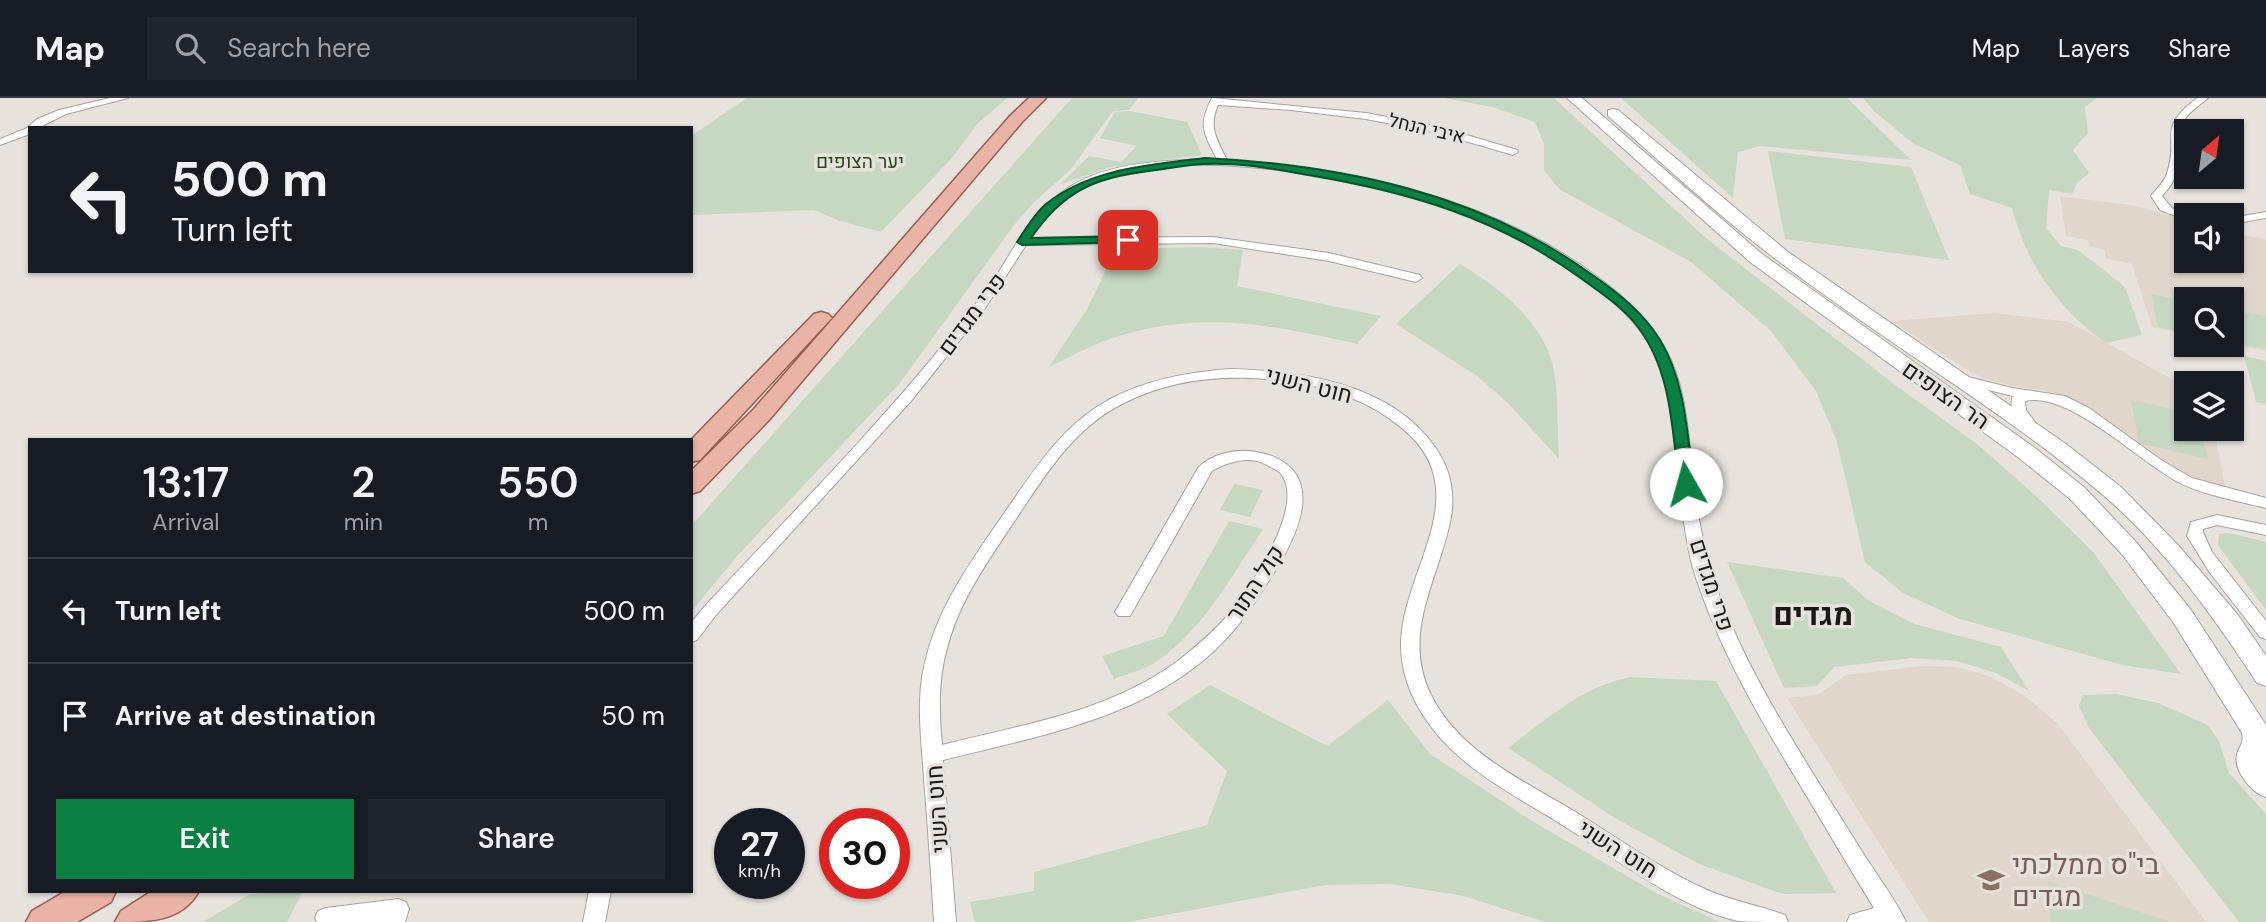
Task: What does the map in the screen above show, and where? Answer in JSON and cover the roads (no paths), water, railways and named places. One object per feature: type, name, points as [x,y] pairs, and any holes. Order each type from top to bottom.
[{"type":"main road","points":[[693,453],[782,362],[998,117],[1018,98]]},
{"type":"main road","points":[[693,484],[761,415],[1016,119],[1038,98]]},
{"type":"main road","name":"הר הצופים","points":[[1574,98],[1731,238],[1774,272],[2027,453],[2077,493],[2129,548],[2182,616],[2262,745]]},
{"type":"main road","name":"הר הצופים","points":[[1596,98],[1782,256],[2037,434],[2113,492],[2170,550],[2229,621],[2266,676]]},
{"type":"main road","points":[[2262,745],[2251,755],[2252,768],[2266,786]]},
{"type":"main road","points":[[45,922],[95,893]]},
{"type":"main road","points":[[134,922],[178,893]]},
{"type":"street","points":[[34,126],[57,115],[123,98]]},
{"type":"street","points":[[2174,206],[2167,203],[2162,195],[2175,171],[2173,136],[2178,119],[2184,111],[2203,98]]},
{"type":"street","points":[[1215,100],[1207,116],[1206,129],[1223,161]]},
{"type":"street","name":"איבי הנחל","points":[[1215,100],[1368,115],[1464,136],[1513,152]]},
{"type":"street","points":[[0,142],[28,130]]},
{"type":"street","name":"פרי מגדים","points":[[693,633],[710,611],[913,389],[982,303],[1048,207],[1081,186],[1103,177],[1156,165],[1223,161],[1262,164],[1351,178],[1453,205],[1503,226],[1557,255],[1605,290],[1641,322],[1654,341],[1673,382],[1696,542],[1703,573],[1720,617],[1751,687],[1892,918]]},
{"type":"street","points":[[2164,189],[2156,196],[2158,204],[2174,211]]},
{"type":"street","points":[[2244,220],[2266,215]]},
{"type":"street","points":[[2244,224],[2254,225],[2266,221]]},
{"type":"street","points":[[1022,242],[1181,239],[1234,242],[1329,257],[1416,278]]},
{"type":"street","name":"חוט השני","points":[[945,922],[929,706],[931,672],[950,608],[966,579],[1065,440],[1085,420],[1111,403],[1144,388],[1175,379],[1234,372],[1300,378],[1354,394],[1402,421],[1422,439],[1438,461],[1446,480],[1447,499],[1443,522],[1413,606],[1409,635],[1410,659],[1419,689],[1433,716],[1459,745],[1494,772],[1661,876],[1713,905],[1777,922]]},
{"type":"street","points":[[1955,377],[1992,388],[2060,399],[2187,481],[2266,503]]},
{"type":"street","points":[[2035,395],[2019,398],[2017,408],[2037,434]]},
{"type":"street","name":"קול התור","points":[[933,755],[1053,724],[1123,700],[1161,682],[1188,662],[1220,635],[1276,554],[1291,524],[1295,503],[1291,474],[1283,465],[1253,456],[1218,460],[1206,468],[1124,612]]},
{"type":"street","points":[[2266,530],[2217,520],[2197,526],[2194,531],[2212,562],[2266,633]]},
{"type":"street","points":[[594,922],[600,893]]},
{"type":"street","points":[[327,918],[398,909],[394,922]]},
{"type":"street","points":[[1858,922],[1892,918]]},
{"type":"place","name":"בי\"ס ממלכתי מגדים","points":[[1991,880]]},
{"type":"district","name":"מגדים","points":[[1813,615]]},
{"type":"park label","name":"יער הצופים","points":[[860,161]]}]
